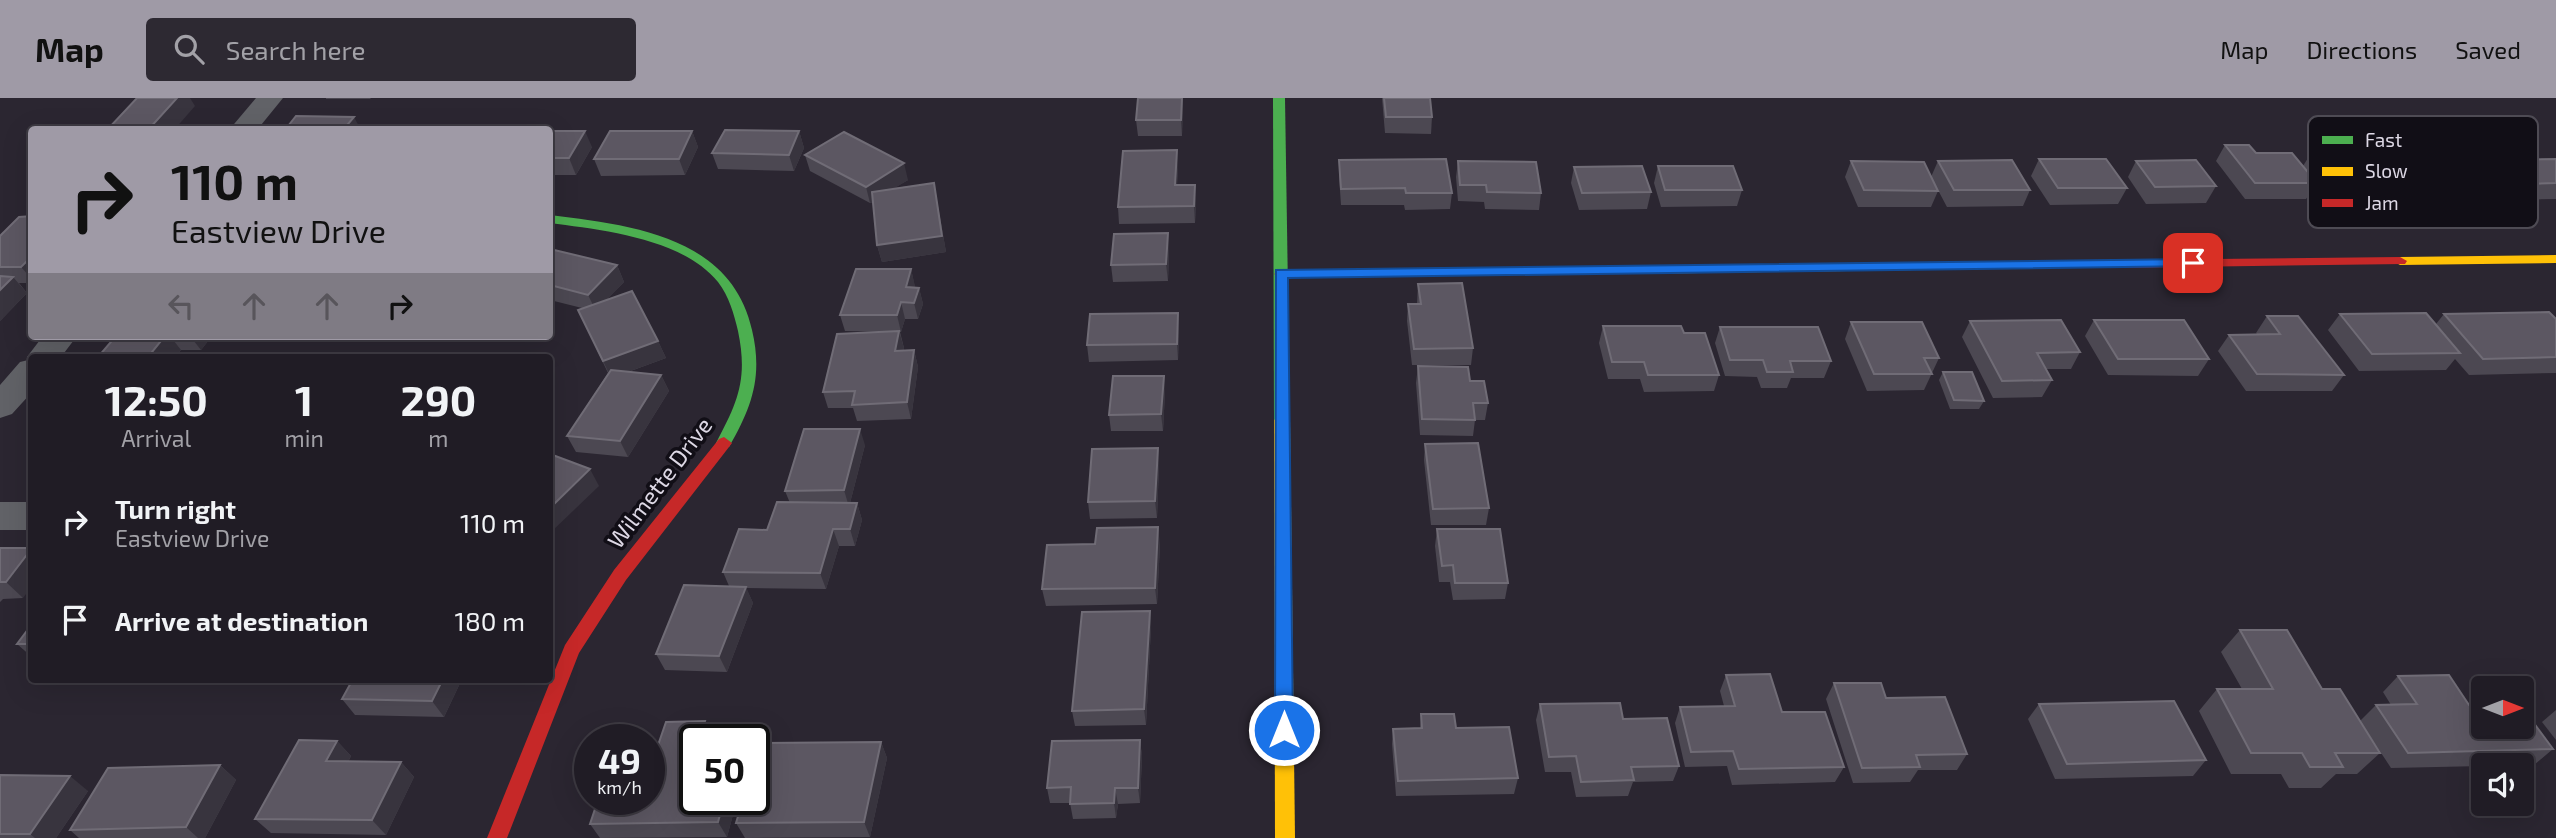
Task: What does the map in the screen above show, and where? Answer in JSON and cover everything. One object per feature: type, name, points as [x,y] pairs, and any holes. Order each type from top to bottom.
[{"type":"street","points":[[246,126],[270,98]]},
{"type":"street","points":[[1279,98],[1285,838]]},
{"type":"street","name":"Wilmette Drive","points":[[497,838],[571,650],[628,565],[722,447],[746,398],[749,352],[741,311],[718,274],[685,252],[638,235],[597,223],[553,219]]},
{"type":"street","points":[[1281,274],[2556,259]]},
{"type":"street","points":[[46,354],[58,340]]},
{"type":"street","points":[[0,406],[28,374]]},
{"type":"street","points":[[0,516],[28,516]]},
{"type":"building","points":[[137,98],[177,98],[152,126],[111,126]]},
{"type":"building","points":[[1138,98],[1182,98],[1181,120],[1136,120]]},
{"type":"building","points":[[1384,98],[1430,98],[1432,117],[1386,117]]},
{"type":"building","points":[[296,116],[354,117],[346,126],[288,126]]},
{"type":"building","points":[[725,130],[799,131],[789,155],[712,153]]},
{"type":"building","points":[[553,131],[585,131],[569,158],[553,158]]},
{"type":"building","points":[[610,131],[692,131],[679,159],[594,159]]},
{"type":"building","points":[[844,132],[904,163],[866,187],[805,155]]},
{"type":"building","points":[[2225,145],[2249,145],[2256,153],[2292,153],[2308,172],[2308,183],[2255,183]]},
{"type":"building","points":[[1177,150],[1175,185],[1195,185],[1194,206],[1118,207],[1123,151]]},
{"type":"building","points":[[1446,159],[1452,193],[1406,193],[1405,188],[1341,189],[1339,160]]},
{"type":"building","points":[[2039,159],[2106,159],[2127,188],[2058,188]]},
{"type":"building","points":[[2538,159],[2556,159],[2556,183],[2538,184]]},
{"type":"building","points":[[2012,160],[2030,190],[1954,190],[1938,161]]},
{"type":"building","points":[[2196,160],[2216,186],[2155,187],[2136,161]]},
{"type":"building","points":[[1458,161],[1536,162],[1541,193],[1487,192],[1486,185],[1460,185]]},
{"type":"building","points":[[1851,161],[1924,162],[1938,191],[1864,190]]},
{"type":"building","points":[[1642,166],[1651,192],[1582,193],[1574,167]]},
{"type":"building","points":[[1658,166],[1733,166],[1742,190],[1665,190]]},
{"type":"building","points":[[934,183],[942,236],[877,245],[872,192]]},
{"type":"building","points":[[28,216],[28,260],[21,267],[0,267],[0,236],[19,217]]},
{"type":"building","points":[[1168,233],[1166,264],[1111,265],[1114,234]]},
{"type":"building","points":[[553,250],[617,265],[588,295],[553,286]]},
{"type":"building","points":[[856,269],[911,269],[906,287],[919,288],[914,303],[901,302],[897,315],[840,315]]},
{"type":"building","points":[[0,276],[13,277],[0,290]]},
{"type":"building","points":[[1462,283],[1473,348],[1414,349],[1408,304],[1421,304],[1418,284]]},
{"type":"building","points":[[632,291],[658,341],[603,361],[578,310]]},
{"type":"building","points":[[2549,312],[2556,319],[2556,357],[2483,359],[2444,314]]},
{"type":"building","points":[[1178,313],[1177,344],[1087,345],[1090,314]]},
{"type":"building","points":[[2426,313],[2460,353],[2372,354],[2340,314]]},
{"type":"building","points":[[2267,316],[2298,316],[2344,375],[2257,374],[2229,335],[2280,334]]},
{"type":"building","points":[[2061,320],[2080,352],[2037,353],[2052,380],[2002,381],[1970,321]]},
{"type":"building","points":[[2094,320],[2184,320],[2209,359],[2118,359]]},
{"type":"building","points":[[1851,322],[1922,322],[1939,358],[1924,358],[1932,374],[1874,374]]},
{"type":"building","points":[[1603,326],[1681,326],[1684,333],[1705,333],[1719,375],[1648,375],[1644,362],[1612,362]]},
{"type":"building","points":[[1720,327],[1818,327],[1831,361],[1790,361],[1793,372],[1767,372],[1763,360],[1730,360]]},
{"type":"building","points":[[899,331],[895,351],[914,350],[907,402],[852,405],[855,391],[823,392],[837,334]]},
{"type":"building","points":[[113,340],[162,340],[150,354],[101,354]]},
{"type":"building","points":[[1418,366],[1468,367],[1470,381],[1484,381],[1488,403],[1473,403],[1475,420],[1422,419]]},
{"type":"building","points":[[611,370],[661,375],[620,441],[567,436]]},
{"type":"building","points":[[1943,372],[1972,372],[1984,401],[1954,400]]},
{"type":"building","points":[[1113,376],[1164,376],[1161,414],[1109,415]]},
{"type":"building","points":[[804,429],[860,429],[844,490],[785,491]]},
{"type":"building","points":[[1478,443],[1489,508],[1433,509],[1425,444]]},
{"type":"building","points":[[1158,448],[1155,501],[1088,502],[1092,449]]},
{"type":"building","points":[[553,455],[590,469],[553,505]]},
{"type":"building","points":[[777,502],[857,503],[850,529],[833,529],[820,573],[723,572],[739,529],[767,530]]},
{"type":"building","points":[[1158,527],[1155,588],[1042,589],[1047,545],[1095,544],[1097,528]]},
{"type":"building","points":[[1437,529],[1500,529],[1508,583],[1455,583],[1453,565],[1442,566]]},
{"type":"building","points":[[0,548],[28,548],[28,553],[6,582],[0,582]]},
{"type":"building","points":[[684,585],[746,587],[719,656],[656,654]]},
{"type":"building","points":[[1150,611],[1144,709],[1072,711],[1082,612]]},
{"type":"building","points":[[28,629],[28,644],[17,644]]},
{"type":"building","points":[[2240,630],[2287,630],[2322,689],[2340,689],[2380,753],[2335,753],[2343,767],[2310,767],[2302,753],[2251,753],[2217,689],[2273,689]]},
{"type":"building","points":[[1770,674],[1782,712],[1825,712],[1844,767],[1739,769],[1733,751],[1691,752],[1680,707],[1735,706],[1726,675]]},
{"type":"building","points":[[2449,675],[2471,705],[2471,739],[2534,739],[2534,723],[2553,749],[2408,753],[2376,705],[2417,704],[2398,676]]},
{"type":"building","points":[[351,683],[441,683],[432,701],[342,699]]},
{"type":"building","points":[[1834,683],[1881,683],[1886,698],[1945,697],[1967,754],[1916,755],[1920,767],[1862,768]]},
{"type":"building","points":[[2174,701],[2206,760],[2067,764],[2039,704]]},
{"type":"building","points":[[1620,703],[1623,719],[1667,718],[1679,766],[1631,767],[1634,780],[1581,782],[1576,756],[1549,757],[1540,704]]},
{"type":"building","points":[[1421,714],[1454,714],[1456,728],[1509,727],[1518,778],[1398,781],[1393,729],[1422,728]]},
{"type":"building","points":[[705,721],[704,724],[679,724],[679,815],[720,815],[718,822],[590,824],[593,815],[665,815],[666,722]]},
{"type":"building","points":[[299,740],[337,741],[326,761],[401,762],[372,820],[255,819]]},
{"type":"building","points":[[1140,740],[1138,788],[1115,788],[1114,803],[1070,804],[1071,787],[1047,788],[1052,741]]},
{"type":"building","points":[[881,742],[864,822],[736,823],[738,815],[770,815],[770,743]]},
{"type":"building","points":[[220,765],[186,827],[70,830],[108,768]]},
{"type":"building","points":[[0,775],[70,776],[30,834],[0,834]]},
{"type":"traffic: fast","points":[[1279,98],[1282,420]]},
{"type":"traffic: fast","points":[[553,219],[615,229],[660,241],[700,260],[723,279],[742,319],[749,368],[745,400],[724,443]]},
{"type":"traffic: slow","points":[[2400,261],[2556,259]]},
{"type":"traffic: slow","points":[[1633,270],[2112,264]]},
{"type":"traffic: slow","points":[[1282,420],[1285,838]]},
{"type":"traffic: jam","points":[[2112,264],[2400,261]]},
{"type":"traffic: jam","points":[[1281,274],[1633,270]]},
{"type":"traffic: jam","points":[[497,838],[571,650],[620,575],[724,443]]},
{"type":"route","points":[[1284,730],[1281,274],[2193,263]]}]
